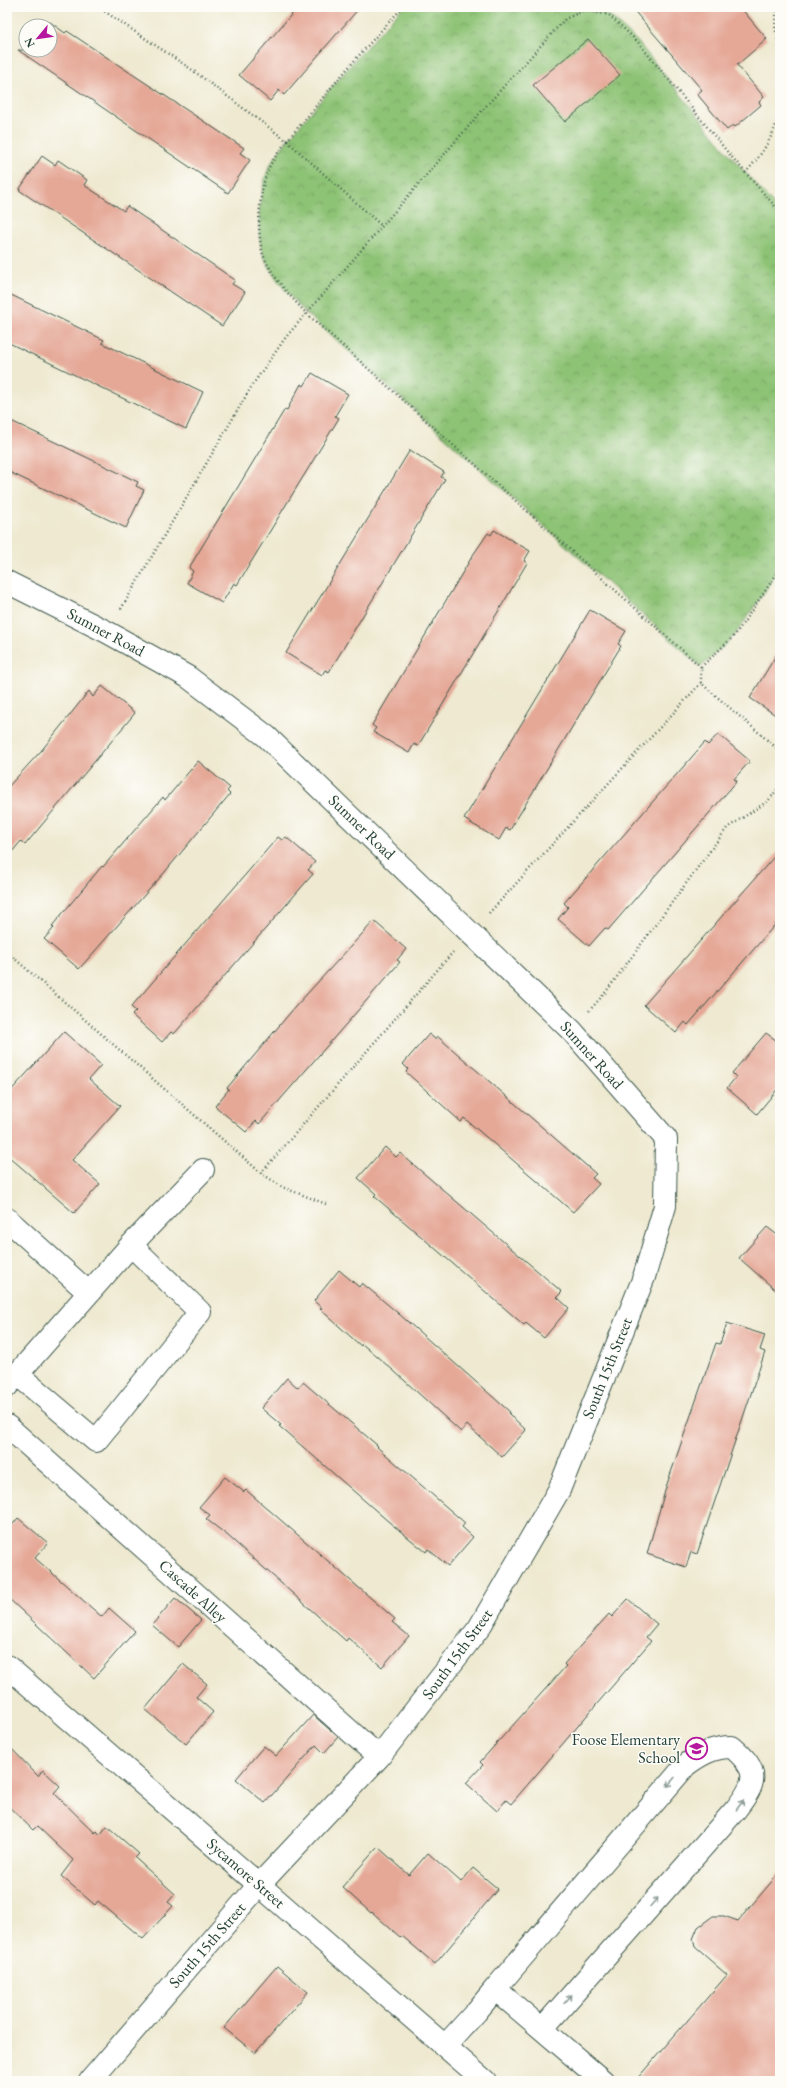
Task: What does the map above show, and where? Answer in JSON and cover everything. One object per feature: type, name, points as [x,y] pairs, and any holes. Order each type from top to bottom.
[{"type":"street","name":"Sumner Road","points":[[7,582],[107,632],[188,677],[266,736],[572,1031],[666,1138]]},
{"type":"street","name":"South 15th Street","points":[[90,2081],[259,1885],[378,1756],[479,1628],[559,1490],[644,1277],[665,1206],[666,1138]]},
{"type":"street","points":[[131,1245],[200,1312],[96,1441],[12,1380],[88,1292],[131,1245],[203,1170]]},
{"type":"street","points":[[7,1219],[88,1292]]},
{"type":"street","name":"Cascade Alley","points":[[7,1426],[378,1756]]},
{"type":"street","name":"Sycamore Street","points":[[7,1666],[485,2081]]},
{"type":"street","points":[[445,2046],[476,2012],[686,1765],[702,1753],[720,1747],[732,1747],[748,1760],[754,1776],[749,1793],[542,2029]]},
{"type":"street","points":[[495,1989],[603,2081]]},
{"type":"path","points":[[98,7],[191,69],[288,141],[382,226]]},
{"type":"path","points":[[404,7],[326,93],[271,163],[264,182],[259,205],[260,230],[264,256],[282,287],[306,313],[701,667]]},
{"type":"path","points":[[777,7],[775,26],[780,55]]},
{"type":"path","points":[[107,632],[203,472],[253,384],[306,313],[487,105],[565,18],[585,10],[610,15],[637,41],[745,173],[780,212]]},
{"type":"path","points":[[745,173],[761,156],[776,129],[780,113]]},
{"type":"path","points":[[780,569],[736,635],[701,667],[701,683],[780,751]]},
{"type":"path","points":[[572,1031],[605,993],[727,828],[768,801],[780,786]]},
{"type":"path","points":[[7,952],[261,1173],[282,1187],[326,1204]]},
{"type":"green space","points":[[403,7],[575,7],[609,15],[637,41],[730,155],[780,212],[780,569],[735,635],[701,667],[306,313],[277,280],[264,257],[261,247],[259,223],[261,195],[272,162],[280,150],[330,89]]},
{"type":"building","points":[[298,7],[360,7],[284,95],[279,90],[270,101],[239,75]]},
{"type":"building","points":[[631,7],[740,7],[767,39],[737,65],[764,97],[759,102],[761,105],[735,127],[733,125],[727,130],[697,94],[702,90]]},
{"type":"building","points":[[58,28],[65,33],[67,31],[244,148],[240,153],[250,160],[228,193],[30,58],[58,58]]},
{"type":"building","points":[[588,39],[620,75],[565,122],[533,85]]},
{"type":"building","points":[[42,156],[55,165],[58,160],[87,180],[84,185],[124,211],[127,206],[235,280],[232,284],[245,292],[222,326],[19,190]]},
{"type":"building","points":[[7,293],[104,340],[102,343],[203,392],[186,429],[7,342]]},
{"type":"building","points":[[312,373],[348,394],[335,416],[339,418],[237,585],[234,583],[222,603],[187,583],[193,571],[189,568],[285,409],[287,410],[301,384],[304,386]]},
{"type":"building","points":[[7,419],[138,482],[136,486],[144,490],[126,528],[7,471]]},
{"type":"building","points":[[410,450],[444,472],[441,477],[445,479],[329,672],[325,670],[322,675],[286,653]]},
{"type":"building","points":[[494,530],[530,551],[524,561],[527,563],[418,746],[414,744],[409,753],[373,732],[376,728],[372,725],[473,555],[488,533],[491,535]]},
{"type":"building","points":[[590,610],[626,631],[618,644],[621,646],[510,830],[506,828],[499,840],[464,819]]},
{"type":"building","points":[[780,649],[780,718],[750,698]]},
{"type":"building","points":[[102,686],[135,713],[25,845],[21,841],[7,858],[7,788],[41,751],[89,691],[93,697]]},
{"type":"building","points":[[718,734],[750,761],[734,779],[737,781],[608,930],[605,928],[589,946],[558,919],[568,907],[564,903],[705,742],[708,745]]},
{"type":"building","points":[[198,761],[230,788],[227,791],[230,794],[164,873],[79,969],[44,939],[54,928],[52,926],[102,866],[103,867],[163,797],[165,800]]},
{"type":"building","points":[[278,837],[282,840],[286,837],[315,862],[308,870],[313,874],[174,1034],[171,1032],[162,1042],[132,1015],[136,1011],[131,1007]]},
{"type":"building","points":[[780,850],[780,919],[688,1025],[685,1022],[676,1033],[644,1005]]},
{"type":"building","points":[[374,921],[406,949],[397,960],[400,962],[259,1124],[256,1121],[246,1132],[215,1106],[229,1089],[227,1088],[295,1007]]},
{"type":"building","points":[[64,1032],[101,1065],[89,1079],[120,1106],[72,1160],[100,1184],[74,1213],[7,1155],[7,1095]]},
{"type":"building","points":[[766,1033],[780,1043],[780,1086],[757,1114],[727,1088],[736,1077],[732,1073]]},
{"type":"building","points":[[429,1034],[435,1039],[437,1036],[596,1174],[592,1178],[599,1184],[573,1212],[464,1118],[461,1122],[406,1072],[408,1069],[403,1064]]},
{"type":"building","points":[[385,1147],[396,1157],[400,1153],[562,1292],[557,1297],[569,1308],[544,1338],[526,1323],[524,1325],[374,1196],[376,1194],[358,1178]]},
{"type":"building","points":[[767,1227],[780,1237],[780,1294],[739,1258]]},
{"type":"building","points":[[339,1270],[359,1287],[362,1283],[399,1314],[510,1412],[509,1414],[526,1430],[502,1457],[467,1425],[461,1432],[394,1371],[362,1344],[361,1346],[320,1309],[322,1308],[314,1301]]},
{"type":"building","points":[[727,1323],[765,1335],[760,1350],[765,1352],[697,1554],[691,1552],[686,1567],[647,1554],[667,1484],[716,1343],[720,1344]]},
{"type":"building","points":[[287,1378],[298,1388],[303,1382],[465,1523],[462,1527],[473,1537],[448,1566],[428,1549],[426,1552],[389,1522],[279,1426],[281,1425],[261,1408]]},
{"type":"building","points":[[225,1477],[244,1492],[246,1490],[395,1619],[392,1622],[409,1636],[382,1667],[348,1638],[346,1641],[227,1535],[206,1519],[210,1515],[199,1507]]},
{"type":"building","points":[[18,1518],[48,1543],[35,1558],[102,1617],[109,1608],[135,1631],[94,1678],[7,1597],[7,1531]]},
{"type":"building","points":[[175,1598],[201,1620],[178,1647],[152,1625]]},
{"type":"building","points":[[628,1599],[657,1624],[646,1637],[651,1641],[511,1804],[506,1800],[497,1811],[466,1783],[483,1765],[480,1762],[566,1666],[564,1664],[609,1614],[612,1617]]},
{"type":"building","points":[[183,1664],[207,1684],[196,1697],[213,1712],[186,1744],[145,1709]]},
{"type":"building","points":[[313,1715],[338,1737],[324,1753],[316,1745],[265,1803],[236,1779],[264,1746],[276,1756]]},
{"type":"building","points":[[7,1744],[38,1776],[43,1770],[60,1786],[54,1793],[95,1833],[97,1831],[100,1835],[107,1826],[139,1854],[135,1858],[175,1894],[168,1902],[173,1906],[143,1939],[98,1901],[95,1905],[61,1876],[73,1860],[37,1826],[33,1830],[7,1805]]},
{"type":"building","points":[[378,1847],[409,1875],[428,1853],[461,1882],[473,1868],[498,1889],[435,1964],[402,1936],[401,1938],[342,1887]]},
{"type":"building","points":[[780,1872],[780,2081],[635,2081],[727,1975],[695,1947],[693,1939],[698,1927],[713,1916],[724,1916],[738,1921]]},
{"type":"building","points":[[277,1966],[308,1992],[255,2053],[224,2028]]},
{"type":"place","name":"Foose Elementary School","points":[[696,1748]]}]
